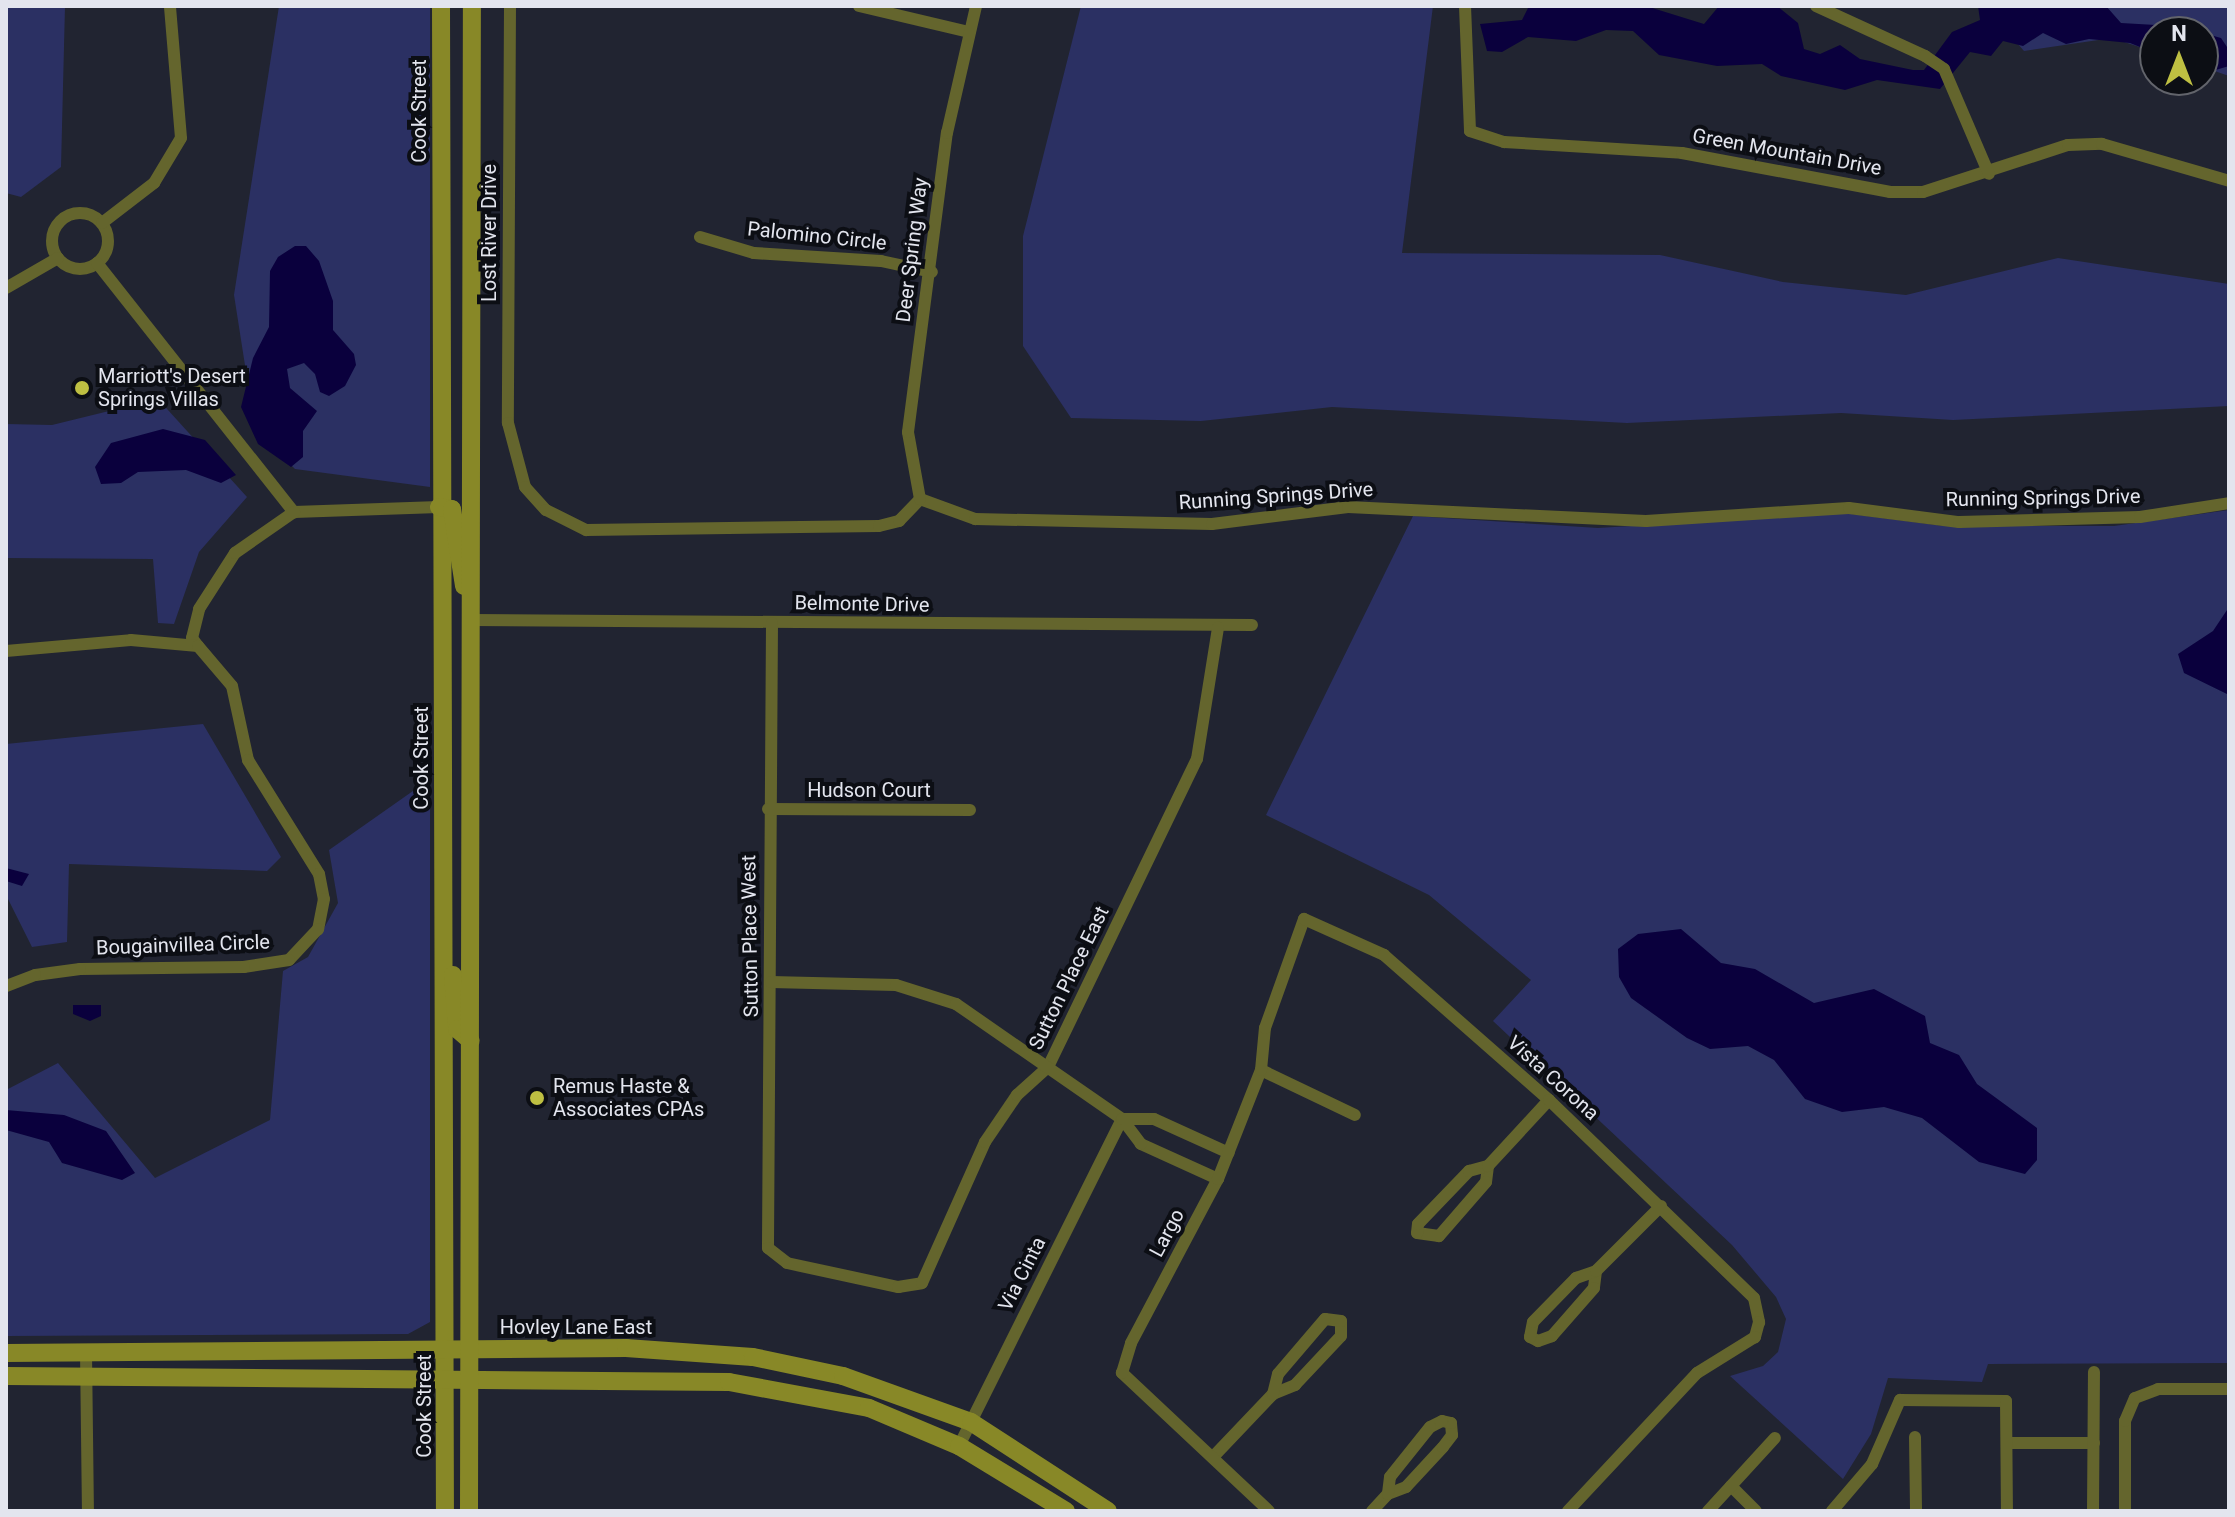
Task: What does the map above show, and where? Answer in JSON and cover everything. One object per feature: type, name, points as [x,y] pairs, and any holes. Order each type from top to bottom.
[{"type":"main road","name":"Cook Street","points":[[441,6],[439,507],[444,618],[445,1511]]},
{"type":"main road","points":[[469,1511],[473,1379],[472,6]]},
{"type":"main road","points":[[439,507],[452,509],[456,520],[472,620]]},
{"type":"main road","points":[[442,845],[452,899],[455,1016],[457,1029],[471,1041]]},
{"type":"main road","name":"Hovley Lane East","points":[[6,1353],[650,1349],[753,1357],[843,1376],[971,1422],[1108,1511]]},
{"type":"main road","points":[[6,1376],[729,1382],[869,1408],[959,1446],[1066,1511]]},
{"type":"street","points":[[102,223],[154,183],[181,138],[170,6]]},
{"type":"street","name":"Lost River Drive","points":[[510,6],[508,423],[515,459],[525,487],[546,510],[586,530],[879,526],[899,521],[920,499]]},
{"type":"street","points":[[859,6],[969,32]]},
{"type":"street","name":"Deer Spring Way","points":[[920,499],[908,432],[932,272],[947,133],[976,6]]},
{"type":"street","name":"Green Mountain Drive","points":[[1465,6],[1470,131],[1504,142],[1682,153],[1890,192],[1923,192],[1989,174],[2068,145],[2102,144],[2229,181]]},
{"type":"street","points":[[1816,6],[1925,56],[1953,85],[1989,174]]},
{"type":"street","points":[[87,213],[102,223],[109,239],[97,263],[72,268],[58,258],[52,242],[62,219],[87,213]]},
{"type":"street","name":"Palomino Circle","points":[[700,237],[754,253],[881,261],[932,272]]},
{"type":"street","points":[[6,288],[58,258]]},
{"type":"street","points":[[97,263],[294,512]]},
{"type":"street","name":"Running Springs Drive","points":[[920,499],[975,519],[1212,524],[1348,507],[1646,521],[1849,508],[1959,522],[2140,517],[2229,503]]},
{"type":"street","points":[[198,646],[192,638],[199,609],[235,553],[294,512],[439,507]]},
{"type":"street","name":"Belmonte Drive","points":[[472,620],[1218,628],[1252,625]]},
{"type":"street","name":"Sutton Place West","points":[[772,623],[768,809],[771,982],[768,1248],[787,1263]]},
{"type":"street","name":"Sutton Place East","points":[[787,1263],[898,1287],[922,1283],[985,1142],[1017,1095],[1048,1067],[1197,759],[1218,628]]},
{"type":"street","points":[[6,651],[131,640],[198,646]]},
{"type":"street","name":"Bougainvillea Circle","points":[[6,986],[35,975],[80,969],[244,967],[289,960],[318,929],[324,899],[319,874],[248,760],[232,686],[198,646]]},
{"type":"street","name":"Hudson Court","points":[[768,809],[970,810]]},
{"type":"street","name":"Largo","points":[[1269,1511],[1122,1373],[1131,1343],[1229,1153],[1261,1070],[1265,1028],[1304,919]]},
{"type":"street","name":"Vista Corona","points":[[1304,919],[1384,955],[1549,1100],[1754,1298],[1758,1330],[1748,1344],[1697,1373],[1568,1511]]},
{"type":"street","points":[[771,982],[896,985],[956,1004],[1122,1119],[1141,1144],[1218,1179]]},
{"type":"street","points":[[1261,1070],[1355,1115]]},
{"type":"street","points":[[1488,1166],[1486,1182],[1439,1236],[1417,1233],[1418,1224],[1469,1171],[1488,1166],[1549,1100]]},
{"type":"street","points":[[1122,1119],[1154,1119],[1229,1153]]},
{"type":"street","name":"Via Cinta","points":[[959,1446],[1122,1119]]},
{"type":"street","points":[[1596,1271],[1594,1288],[1552,1336],[1543,1341],[1530,1337],[1533,1322],[1576,1278],[1596,1271],[1661,1206]]},
{"type":"street","points":[[1213,1457],[1273,1394],[1295,1385],[1341,1336],[1341,1321],[1325,1319],[1278,1374],[1273,1394]]},
{"type":"street","points":[[86,1352],[88,1511]]},
{"type":"street","points":[[2093,1511],[2094,1372]]},
{"type":"street","points":[[2125,1511],[2125,1421],[2135,1398],[2158,1389],[2229,1389]]},
{"type":"street","points":[[1832,1511],[1872,1464],[1900,1400],[2006,1401],[2007,1511]]},
{"type":"street","points":[[1372,1511],[1388,1494],[1406,1487],[1443,1447],[1452,1435],[1451,1423],[1442,1421],[1430,1427],[1390,1477],[1388,1494]]},
{"type":"street","points":[[1915,1437],[1916,1511]]},
{"type":"street","points":[[1708,1511],[1775,1438]]},
{"type":"street","points":[[2007,1443],[2094,1443]]},
{"type":"street","points":[[1731,1486],[1756,1511]]},
{"type":"shaded area","points":[[6,6],[65,6],[61,167],[21,197],[6,193]]},
{"type":"shaded area","points":[[279,6],[430,6],[430,487],[295,469],[255,429],[234,295]]},
{"type":"shaded area","points":[[1081,6],[1433,6],[1402,253],[1660,255],[1783,282],[1906,295],[2058,258],[2229,284],[2229,406],[1953,420],[1841,413],[1627,423],[1332,407],[1201,421],[1071,418],[1023,346],[1023,236]]},
{"type":"shaded area","points":[[1529,6],[1646,6],[1704,24],[1719,6],[1777,6],[1798,23],[1804,49],[1820,54],[1840,45],[1860,59],[1924,70],[1952,32],[1980,20],[1978,6],[2106,6],[2121,23],[2139,24],[2139,47],[2089,39],[2066,44],[2043,33],[2023,46],[2003,41],[1991,56],[1970,52],[1940,89],[1877,80],[1845,90],[1781,76],[1762,64],[1717,66],[1659,55],[1633,31],[1606,30],[1576,41],[1528,37],[1502,52],[1487,51],[1480,24],[1522,20]]},
{"type":"shaded area","points":[[1985,6],[2229,6],[2229,76],[2219,73],[2219,16],[2139,16],[2139,47],[2112,38],[2024,51]]},
{"type":"shaded area","points":[[2219,37],[2229,50],[2229,66],[2219,69]]},
{"type":"shaded area","points":[[295,246],[306,246],[319,261],[333,301],[333,330],[354,354],[356,365],[345,386],[329,396],[320,392],[315,374],[304,363],[287,369],[290,388],[317,411],[303,431],[303,457],[291,467],[258,444],[241,407],[253,358],[269,327],[270,271],[278,257]]},
{"type":"shaded area","points":[[158,399],[247,497],[199,552],[174,624],[158,623],[153,559],[6,558],[6,424],[52,425]]},
{"type":"shaded area","points":[[163,429],[205,440],[236,475],[221,483],[186,470],[138,472],[121,483],[101,484],[95,467],[111,443]]},
{"type":"shaded area","points":[[2229,510],[2229,1363],[1988,1364],[1982,1382],[1888,1378],[1871,1434],[1843,1479],[1730,1376],[1763,1366],[1778,1352],[1786,1319],[1776,1297],[1732,1245],[1493,1021],[1531,980],[1429,895],[1266,815],[1413,516],[1598,528],[1844,513],[1944,526],[2114,526]]},
{"type":"shaded area","points":[[2229,607],[2229,695],[2184,673],[2178,654],[2213,631]]},
{"type":"shaded area","points":[[203,724],[281,857],[267,871],[69,864],[67,942],[32,947],[6,895],[6,744]]},
{"type":"shaded area","points":[[430,779],[430,1322],[408,1334],[6,1336],[6,1090],[58,1063],[155,1178],[270,1120],[283,971],[308,957],[338,903],[329,850]]},
{"type":"shaded area","points":[[6,868],[29,874],[22,886],[6,881]]},
{"type":"shaded area","points":[[1681,929],[1721,963],[1755,969],[1814,1003],[1874,989],[1925,1016],[1930,1043],[1959,1055],[1977,1084],[2037,1128],[2037,1160],[2025,1174],[1979,1162],[1922,1118],[1884,1107],[1842,1112],[1805,1099],[1774,1060],[1748,1046],[1710,1049],[1687,1038],[1631,998],[1619,977],[1618,949],[1638,934]]},
{"type":"shaded area","points":[[73,1005],[101,1005],[101,1016],[90,1021],[73,1014]]},
{"type":"shaded area","points":[[6,1110],[64,1115],[106,1131],[135,1173],[122,1180],[62,1163],[49,1142],[6,1130]]},
{"type":"place","name":"Marriott's Desert Springs Villas","points":[[82,388]]},
{"type":"place","name":"Remus Haste & Associates CPAs","points":[[537,1098]]}]
